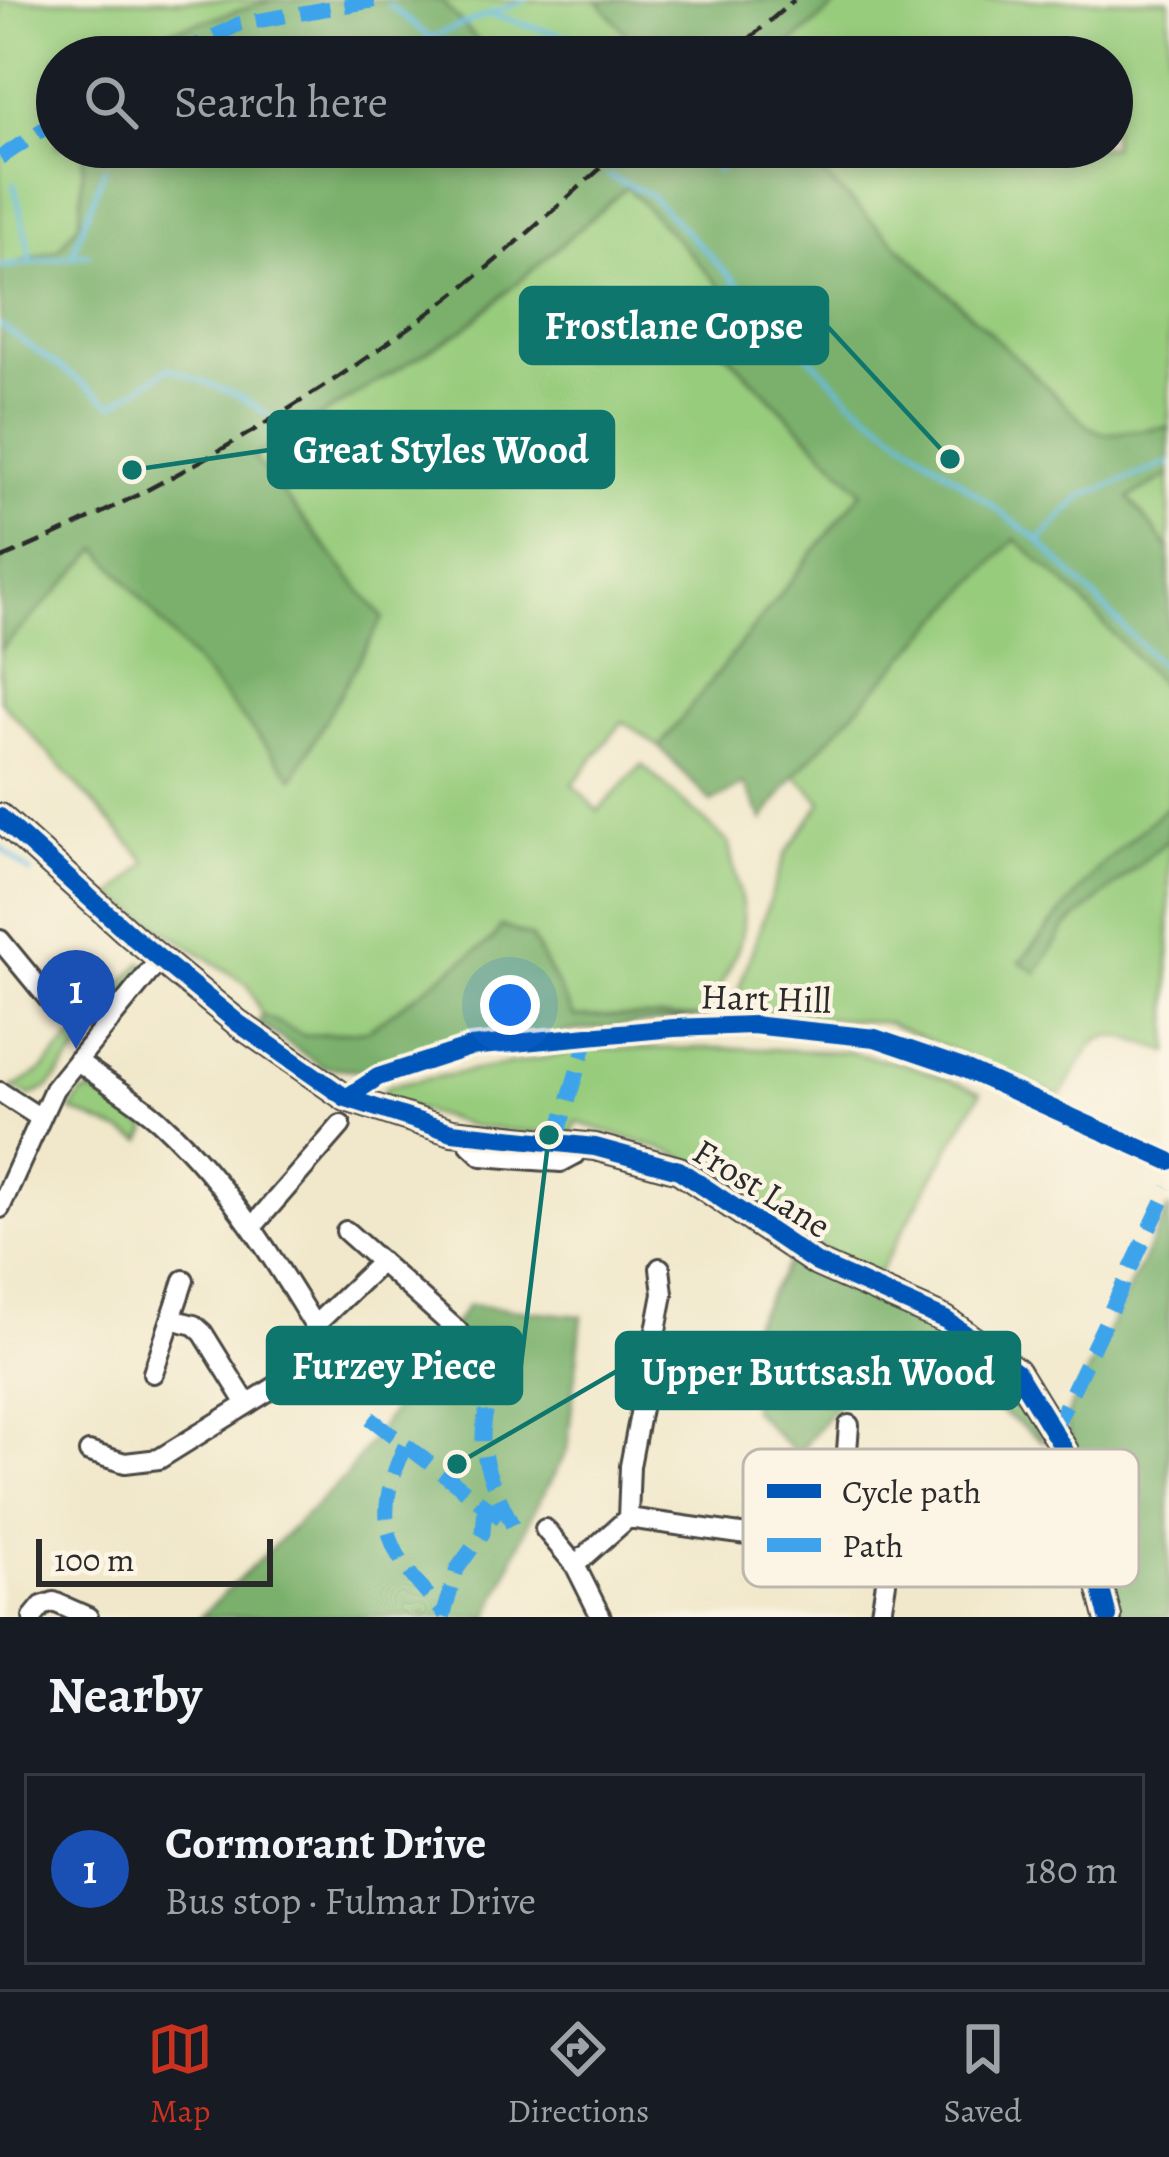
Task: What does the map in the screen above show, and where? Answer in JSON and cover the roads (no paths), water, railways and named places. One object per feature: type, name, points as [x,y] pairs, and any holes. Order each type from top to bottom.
[{"type":"street","name":"Frost Lane","points":[[0,817],[238,1023],[346,1098],[452,1132],[580,1145],[679,1170],[817,1263],[946,1320],[1016,1371],[1064,1449]]},
{"type":"street","points":[[0,940],[56,1008]]},
{"type":"street","points":[[0,1208],[39,1117],[77,1060],[160,959]]},
{"type":"street","name":"Hart Hill","points":[[346,1098],[378,1077],[470,1047],[752,1025],[875,1038],[961,1067],[1169,1161]]},
{"type":"street","points":[[77,1060],[170,1130],[253,1226],[346,1378]]},
{"type":"street","points":[[0,1092],[39,1117]]},
{"type":"street","points":[[253,1226],[341,1125]]},
{"type":"street","points":[[346,1231],[458,1331]]},
{"type":"street","points":[[315,1325],[382,1262]]},
{"type":"street","points":[[575,1564],[628,1517],[630,1466],[663,1294],[660,1268]]},
{"type":"street","points":[[153,1373],[184,1280]]},
{"type":"street","points":[[171,1319],[194,1325],[203,1333],[247,1404]]},
{"type":"street","points":[[89,1451],[117,1462],[151,1462],[331,1352]]},
{"type":"street","points":[[847,1449],[849,1426]]},
{"type":"street","points":[[628,1517],[743,1535]]},
{"type":"street","points":[[545,1529],[575,1564],[601,1617]]},
{"type":"street","points":[[880,1617],[885,1587]]},
{"type":"street","name":"Frost Lane","points":[[1100,1587],[1108,1617]]},
{"type":"street","points":[[33,1617],[42,1606],[54,1602],[88,1617]]},
{"type":"waterway","points":[[434,36],[526,0]]},
{"type":"waterway","points":[[389,5],[428,36]]},
{"type":"waterway","points":[[487,14],[566,36]]},
{"type":"waterway","points":[[72,255],[105,168]]},
{"type":"waterway","points":[[716,168],[719,171]]},
{"type":"waterway","points":[[608,176],[649,194],[851,399],[1039,541],[1169,674]]},
{"type":"waterway","points":[[14,184],[32,263]]},
{"type":"waterway","points":[[0,267],[89,254]]},
{"type":"waterway","points":[[0,325],[113,405],[169,368],[239,396],[267,414]]},
{"type":"waterway","points":[[1039,541],[1082,496],[1169,463]]},
{"type":"waterway","points":[[0,847],[31,873]]},
{"type":"railway","points":[[752,36],[794,0]]},
{"type":"railway","points":[[0,559],[174,476],[339,376],[467,284],[601,168]]},
{"type":"place","name":"Frostlane Copse","points":[[950,459]]},
{"type":"place","name":"Great Styles Wood","points":[[132,470]]},
{"type":"place","name":"Cormorant Drive","points":[[76,1049]]},
{"type":"place","name":"Furzey Piece","points":[[549,1135]]},
{"type":"place","name":"Upper Buttsash Wood","points":[[457,1464]]}]
